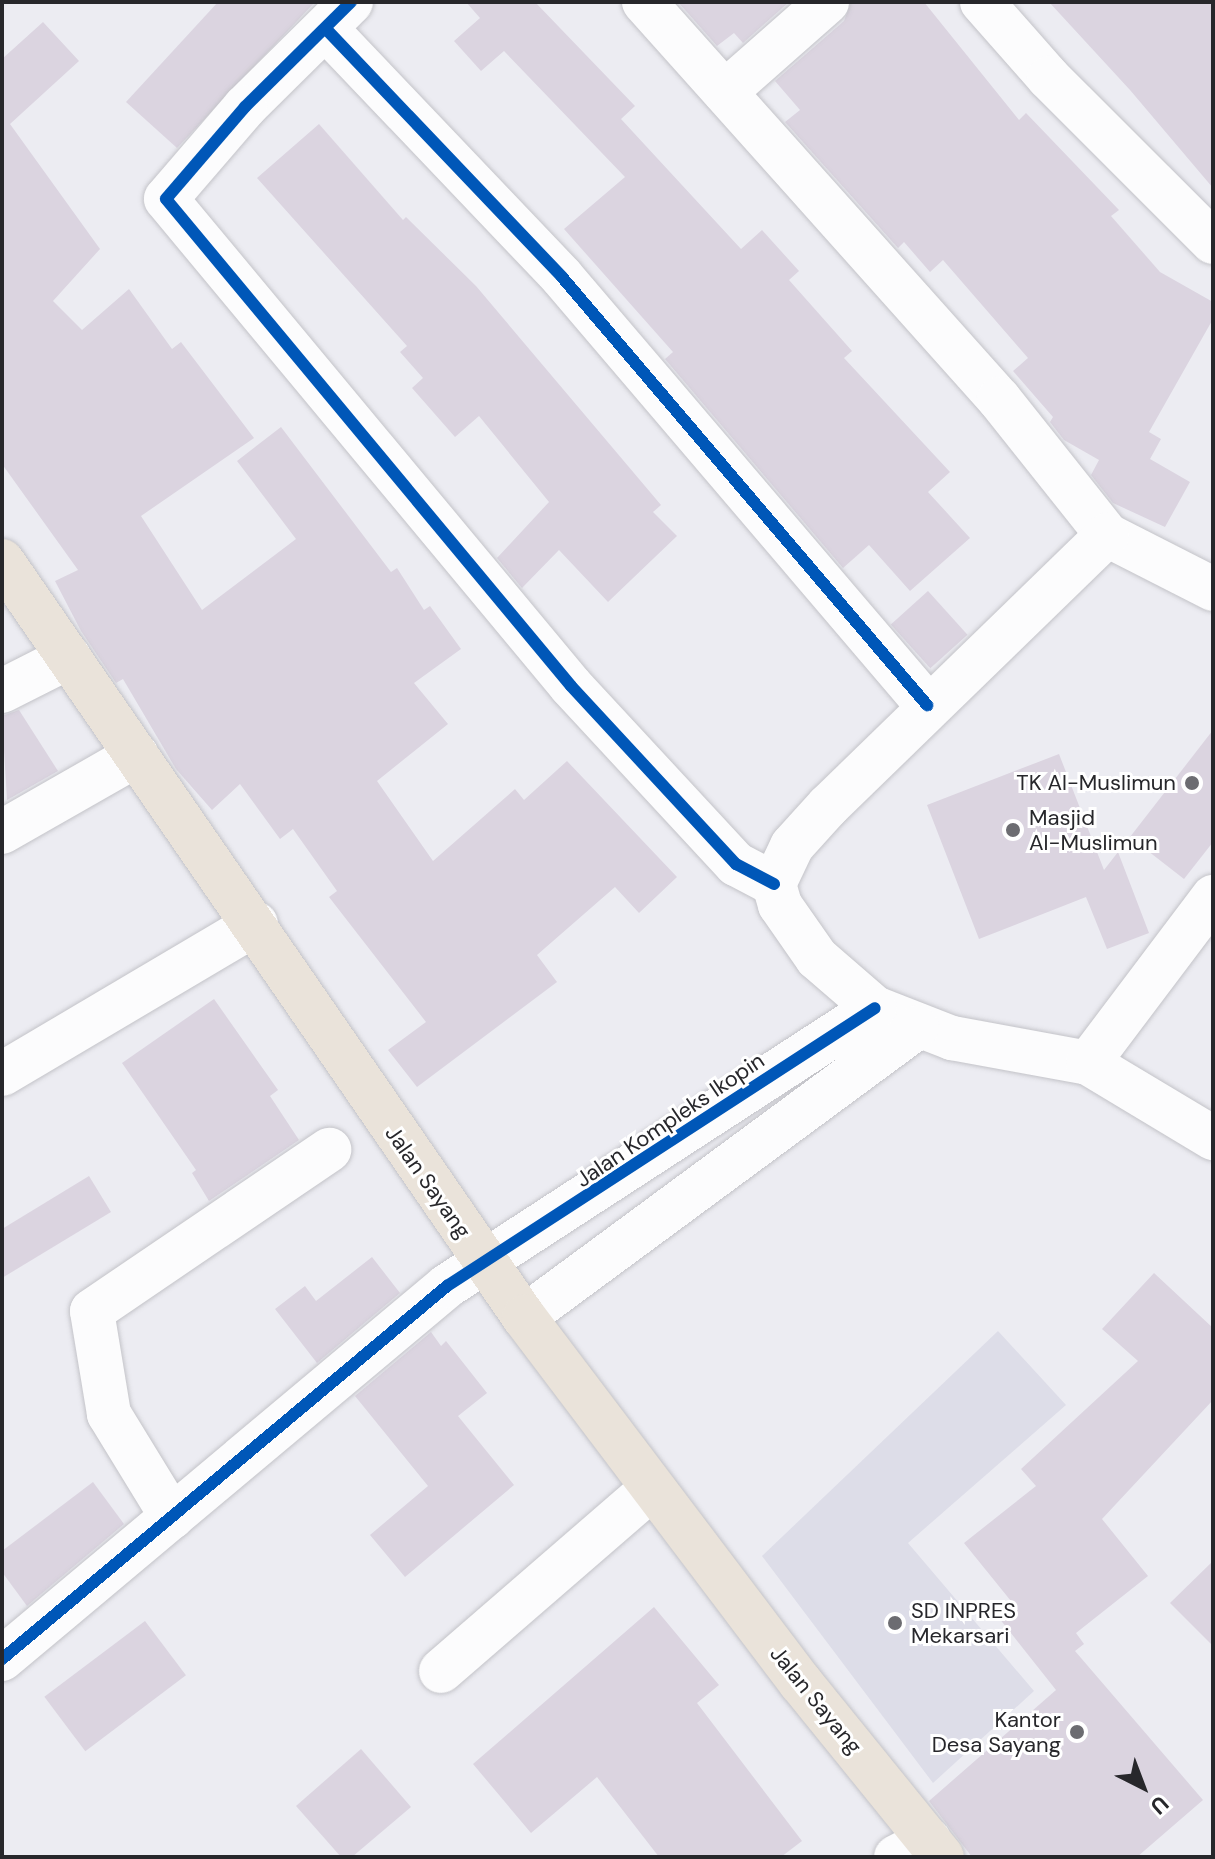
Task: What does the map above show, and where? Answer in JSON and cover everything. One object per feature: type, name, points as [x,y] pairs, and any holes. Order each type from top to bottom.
[{"type":"main road","name":"Jalan Sayang","points":[[2,561],[256,924],[486,1264],[923,1851]]},
{"type":"street","points":[[644,2],[999,399],[1107,535],[1213,589]]},
{"type":"street","points":[[725,92],[827,2]]},
{"type":"street","points":[[982,2],[1210,234]]},
{"type":"street","points":[[774,884],[736,864],[571,686],[166,199],[245,107],[339,16],[927,705]]},
{"type":"street","points":[[1107,535],[927,705],[792,846],[774,884],[780,905],[817,958],[895,1017],[1088,1063],[1213,1138]]},
{"type":"street","points":[[2,691],[69,657]]},
{"type":"street","points":[[2,832],[137,755]]},
{"type":"street","points":[[1088,1063],[1213,897]]},
{"type":"street","points":[[2,1074],[256,924]]},
{"type":"street","points":[[524,1317],[895,1017]]},
{"type":"street","name":"Jalan Kompleks Ikopin","points":[[2,1659],[447,1286],[895,1017]]},
{"type":"street","points":[[172,1517],[109,1414],[92,1311],[329,1150]]},
{"type":"street","points":[[441,1671],[651,1489]]},
{"type":"shaded area","name":"SD INPRES Mekarsari","points":[[998,1331],[1066,1405],[908,1543],[1034,1691],[933,1783],[762,1556]]},
{"type":"building","points":[[218,2],[315,2],[177,148],[126,102]]},
{"type":"building","points":[[466,2],[535,2],[635,106],[621,119],[741,249],[762,230],[799,271],[789,280],[852,351],[844,358],[950,472],[928,492],[970,538],[910,591],[869,545],[843,568],[665,359],[673,352],[564,229],[625,177],[504,51],[481,71],[454,41],[480,18]]},
{"type":"building","points":[[678,2],[789,2],[743,43],[734,33],[717,46]]},
{"type":"building","points":[[851,2],[924,2],[1019,120],[1026,113],[1119,210],[1111,216],[1160,272],[1213,302],[1213,319],[1149,432],[1161,439],[1150,459],[1190,482],[1165,527],[1113,503],[1091,475],[1099,460],[1064,440],[1050,422],[1053,417],[1013,371],[1028,358],[943,260],[930,272],[904,242],[898,248],[785,122],[800,110],[775,81],[844,21]]},
{"type":"building","points":[[1049,2],[1213,2],[1213,188],[1130,90]]},
{"type":"building","points":[[43,22],[79,61],[10,124],[100,249],[53,301],[82,330],[129,289],[172,349],[181,342],[254,438],[141,516],[202,610],[296,539],[237,461],[281,427],[391,572],[397,568],[424,610],[430,606],[461,649],[414,683],[448,724],[377,781],[433,861],[515,789],[524,800],[567,761],[677,877],[639,913],[615,887],[537,955],[557,982],[417,1087],[388,1050],[426,1022],[329,897],[337,891],[293,829],[280,839],[240,784],[212,810],[176,769],[123,679],[116,683],[81,631],[55,581],[78,570],[2,464],[2,59]]},
{"type":"building","points":[[319,124],[403,220],[406,217],[476,286],[661,505],[653,512],[677,536],[608,602],[559,550],[522,588],[497,558],[549,502],[479,416],[455,437],[412,388],[423,378],[400,352],[407,346],[257,178]]},
{"type":"building","points":[[928,591],[967,635],[930,668],[891,624]]},
{"type":"building","points":[[19,710],[58,771],[7,800],[2,716]]},
{"type":"building","name":"TK Al-Muslimun","points":[[1213,730],[1213,842],[1184,879],[1130,837]]},
{"type":"building","name":"Masjid Al-Muslimun","points":[[1059,754],[1104,870],[1118,852],[1149,933],[1107,949],[1086,897],[979,939],[927,805]]},
{"type":"building","points":[[214,999],[278,1090],[270,1096],[299,1140],[209,1201],[192,1173],[196,1170],[122,1063]]},
{"type":"building","points":[[89,1176],[111,1212],[2,1278],[2,1229]]},
{"type":"building","points":[[372,1257],[400,1293],[317,1363],[275,1309],[305,1286],[316,1301]]},
{"type":"building","points":[[1154,1273],[1213,1328],[1213,1400],[1102,1519],[1148,1576],[1076,1633],[1084,1644],[1075,1651],[1203,1800],[1137,1857],[972,1857],[929,1801],[1056,1690],[999,1618],[1015,1606],[964,1543],[1036,1486],[1021,1469],[1138,1361],[1102,1329]]},
{"type":"building","points":[[431,1332],[441,1346],[446,1341],[487,1393],[458,1416],[514,1485],[405,1577],[370,1535],[428,1486],[355,1396]]},
{"type":"building","points":[[93,1482],[124,1524],[27,1606],[2,1572],[2,1551]]},
{"type":"building","points":[[1213,1561],[1213,1646],[1170,1603]]},
{"type":"building","points":[[654,1607],[719,1685],[697,1703],[802,1841],[781,1857],[659,1857],[597,1777],[531,1833],[473,1764]]},
{"type":"building","points":[[145,1621],[186,1675],[85,1751],[44,1697]]},
{"type":"building","points":[[361,1749],[411,1807],[352,1857],[341,1857],[296,1806]]},
{"type":"cycle path","points":[[351,2],[245,107],[166,199],[571,686],[736,864],[774,884]]},
{"type":"cycle path","points":[[326,29],[562,277],[927,705]]},
{"type":"cycle path","points":[[2,1659],[447,1286],[875,1008]]},
{"type":"place","name":"TK Al-Muslimun","points":[[1192,783]]},
{"type":"place","name":"Masjid Al-Muslimun","points":[[1013,830]]},
{"type":"place","name":"SD INPRES Mekarsari","points":[[895,1623]]},
{"type":"place","name":"Kantor Desa Sayang","points":[[1077,1732]]}]
